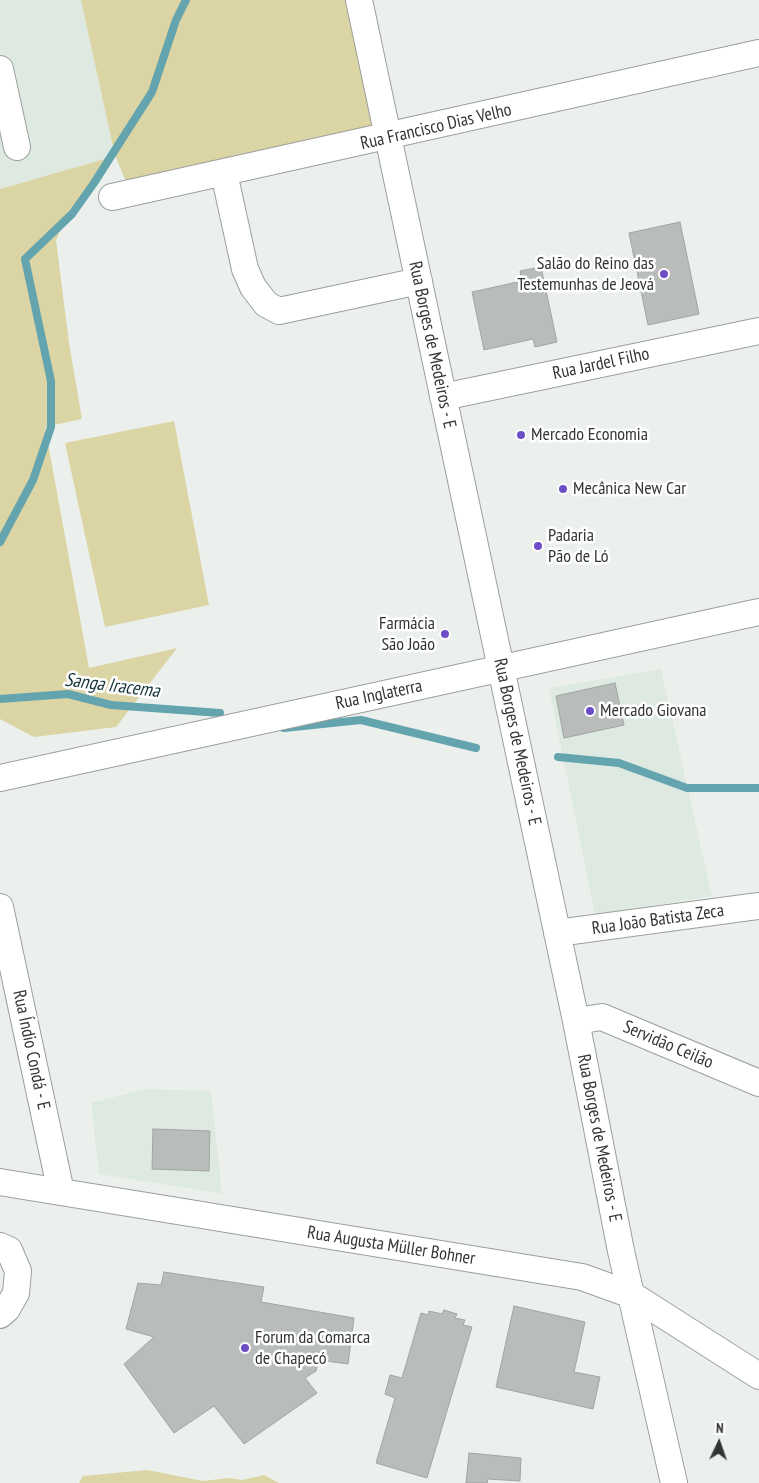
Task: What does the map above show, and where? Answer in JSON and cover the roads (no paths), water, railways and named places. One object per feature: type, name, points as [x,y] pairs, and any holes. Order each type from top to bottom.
[{"type":"street","name":"Rua Borges de Medeiros - E","points":[[359,0],[576,1020],[621,1251],[674,1483]]},
{"type":"street","name":"Rua Francisco Dias Velho","points":[[112,197],[759,54]]},
{"type":"street","points":[[0,68],[18,147]]},
{"type":"street","points":[[224,173],[245,268],[253,287],[266,304],[279,310],[419,281]]},
{"type":"street","name":"Rua Jardel Filho","points":[[443,398],[759,331]]},
{"type":"street","name":"Rua Inglaterra","points":[[0,778],[759,612]]},
{"type":"street","name":"Rua João Batista Zeca","points":[[557,933],[759,906]]},
{"type":"street","name":"Rua Índio Condá - E","points":[[0,907],[61,1192]]},
{"type":"street","name":"Servidão Ceilão","points":[[576,1020],[602,1017],[759,1084]]},
{"type":"street","name":"Rua Augusta Müller Bohner","points":[[0,1182],[582,1277],[632,1295],[759,1376]]},
{"type":"street","points":[[0,1246],[9,1250],[18,1271],[16,1293],[7,1309],[0,1315]]},
{"type":"waterway","points":[[0,542],[33,480],[51,427],[51,381],[25,259],[72,214],[152,92],[176,20],[186,0]]},
{"type":"waterway","name":"Sanga Iracema","points":[[0,699],[68,694],[111,705],[220,713]]},
{"type":"waterway","name":"Sanga Iracema","points":[[284,728],[361,720],[476,748]]},
{"type":"waterway","name":"Sanga Iracema","points":[[558,757],[619,763],[687,788],[759,788]]},
{"type":"place","name":"Salão do Reino das Testemunhas de Jeová","points":[[664,274]]},
{"type":"place","name":"Mercado Economia","points":[[521,435]]},
{"type":"place","name":"Mecânica New Car","points":[[563,489]]},
{"type":"place","name":"Padaria Pão de Ló","points":[[538,546]]},
{"type":"place","name":"Farmácia São João","points":[[445,634]]},
{"type":"place","name":"Mercado Giovana","points":[[590,711]]},
{"type":"place","name":"Forum da Comarca de Chapecó","points":[[245,1348]]}]
